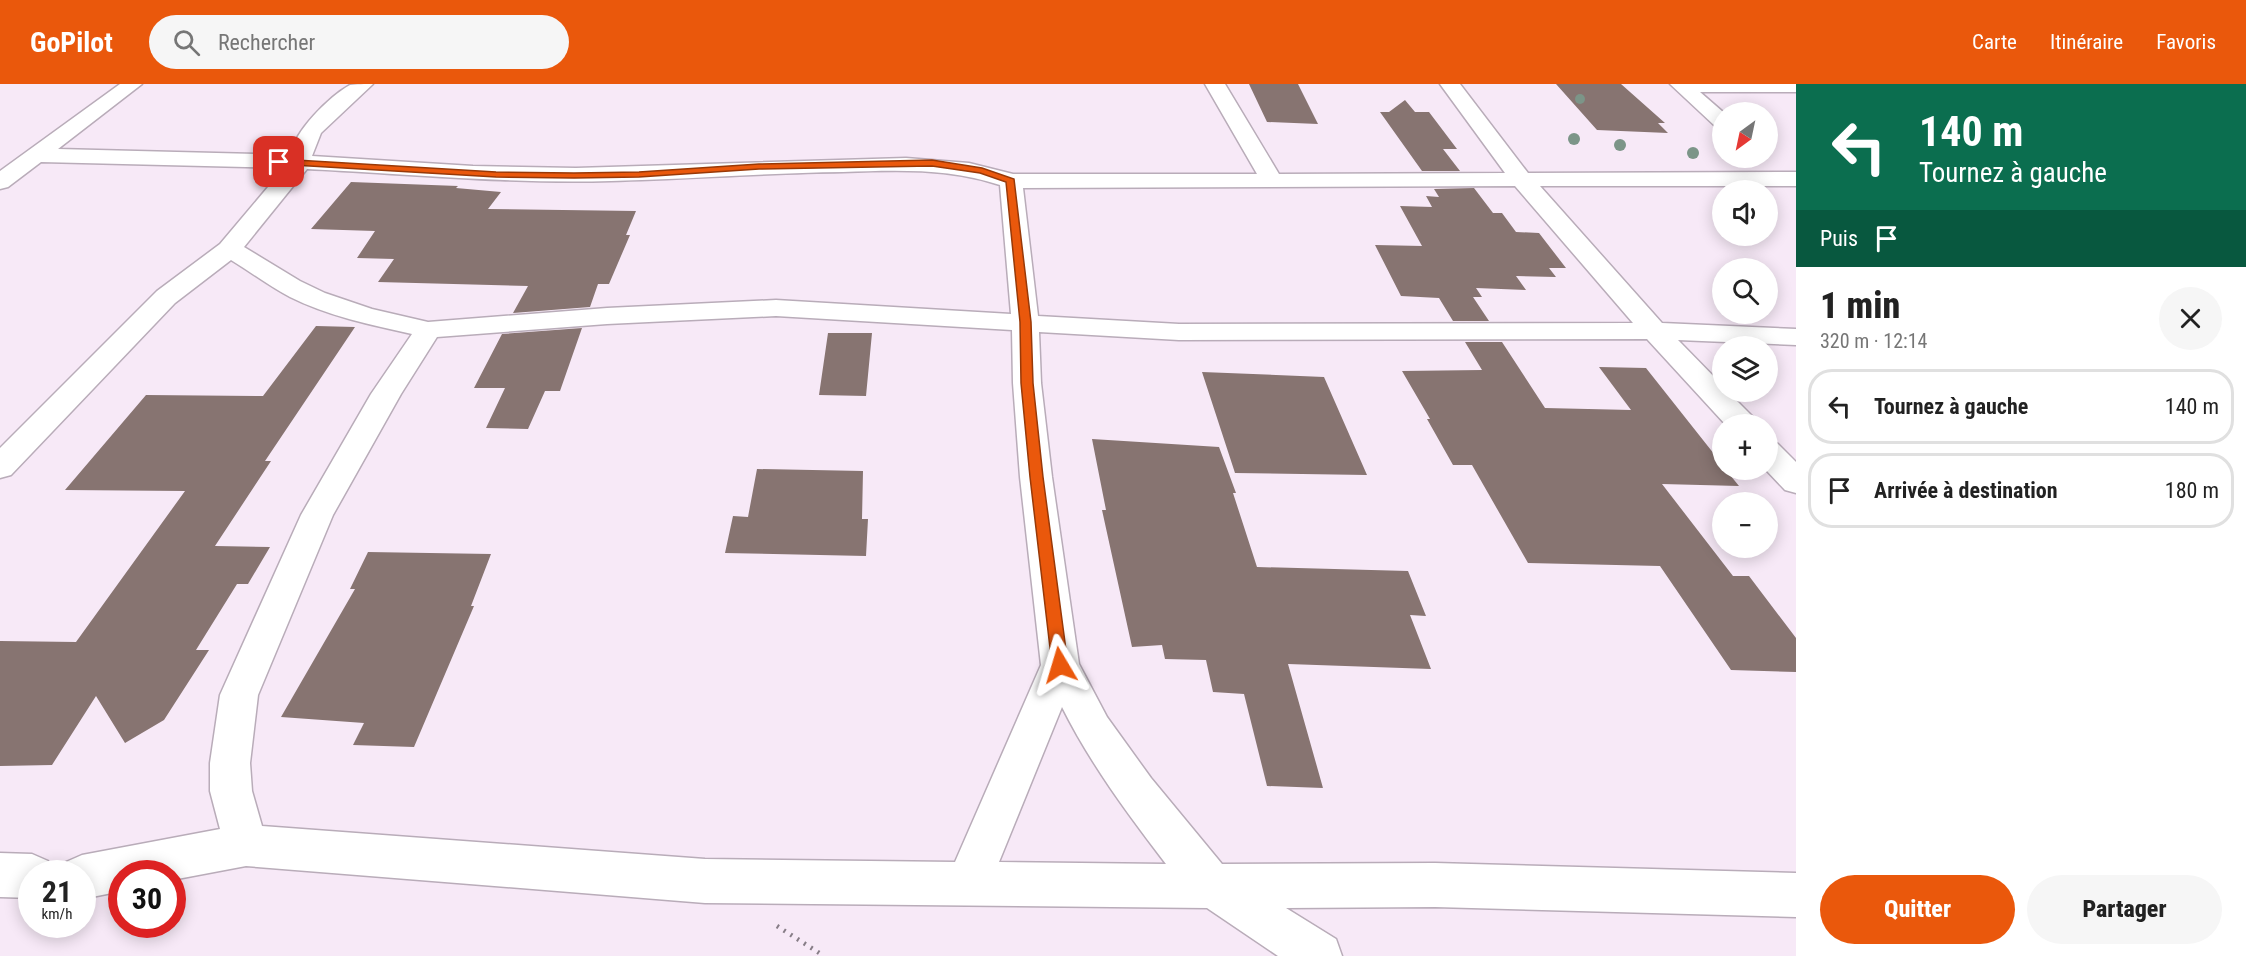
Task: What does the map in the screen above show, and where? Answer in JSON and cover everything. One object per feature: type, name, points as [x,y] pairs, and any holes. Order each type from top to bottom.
[{"type":"street","points":[[0,182],[132,84]]},
{"type":"street","points":[[1215,84],[1272,181]]},
{"type":"street","points":[[1450,84],[1521,179],[1654,331],[1733,414]]},
{"type":"street","points":[[1682,85],[1796,86]]},
{"type":"street","points":[[1682,85],[1712,113]]},
{"type":"street","points":[[0,467],[166,297],[229,249],[301,162],[300,152],[306,138],[357,86]]},
{"type":"street","points":[[36,155],[301,162],[496,174],[574,176],[759,166],[932,163],[982,170],[1011,181],[1521,179],[1792,182]]},
{"type":"street","points":[[1774,168],[1792,182]]},
{"type":"street","points":[[1011,181],[1025,322],[1027,383],[1036,477],[1060,665],[1093,729],[1136,792],[1213,886],[1319,956]]},
{"type":"street","points":[[229,249],[252,260],[299,291],[326,303],[360,315],[428,330],[619,315],[776,308],[1179,332],[1654,331],[1796,337]]},
{"type":"street","points":[[246,845],[231,791],[230,763],[239,695],[316,515],[369,422],[428,330]]},
{"type":"street","points":[[1778,463],[1796,483]]},
{"type":"street","points":[[967,885],[1060,665]]},
{"type":"street","points":[[96,874],[246,845],[705,881],[967,885],[1435,885],[1796,874]]},
{"type":"street","points":[[0,875],[18,876]]},
{"type":"street","points":[[1435,885],[1796,895]]},
{"type":"building","points":[[1249,84],[1298,84],[1318,124],[1267,122]]},
{"type":"building","points":[[1556,84],[1621,84],[1665,123],[1658,123],[1668,133],[1597,130]]},
{"type":"building","points":[[1405,100],[1415,112],[1429,112],[1457,149],[1443,149],[1460,171],[1422,171],[1380,112],[1389,112]]},
{"type":"building","points":[[351,182],[458,186],[456,188],[501,192],[488,209],[636,211],[626,235],[630,235],[609,284],[598,284],[590,307],[513,313],[528,286],[378,282],[394,259],[357,258],[375,231],[311,229]]},
{"type":"building","points":[[1474,188],[1493,213],[1502,213],[1516,232],[1539,233],[1566,268],[1549,268],[1556,277],[1516,276],[1526,290],[1476,288],[1482,297],[1473,297],[1489,321],[1453,321],[1439,298],[1401,296],[1375,245],[1422,246],[1400,206],[1432,207],[1426,196],[1439,197],[1434,189]]},
{"type":"building","points":[[316,326],[355,327],[265,461],[271,461],[215,546],[270,547],[248,584],[237,584],[196,650],[209,650],[164,720],[125,743],[96,696],[52,765],[0,766],[0,641],[76,642],[185,491],[65,490],[146,395],[263,396]]},
{"type":"building","points":[[582,328],[560,391],[545,391],[528,429],[486,428],[505,388],[474,388],[502,334]]},
{"type":"building","points":[[828,333],[872,333],[866,396],[819,395]]},
{"type":"building","points":[[1465,342],[1502,342],[1545,408],[1631,410],[1599,367],[1646,368],[1712,451],[1712,480],[1734,480],[1739,486],[1662,484],[1712,549],[1712,558],[1719,558],[1733,576],[1749,576],[1796,638],[1796,672],[1731,670],[1660,566],[1528,563],[1472,465],[1453,465],[1402,371],[1482,370]]},
{"type":"building","points":[[1202,372],[1324,377],[1367,475],[1235,473]]},
{"type":"building","points":[[1092,439],[1219,447],[1236,493],[1233,493],[1257,567],[1408,571],[1426,616],[1410,615],[1431,669],[1288,664],[1323,788],[1267,786],[1244,694],[1213,692],[1206,660],[1165,659],[1162,645],[1132,647],[1102,510],[1106,510]]},
{"type":"building","points":[[757,469],[863,471],[862,519],[868,519],[866,556],[725,553],[733,516],[748,517]]},
{"type":"building","points":[[368,552],[491,554],[471,606],[474,606],[414,747],[353,745],[364,723],[281,717],[355,589],[350,589]]},
{"type":"route","points":[[279,162],[574,176],[759,166],[932,163],[982,170],[1011,181],[1025,322],[1027,383],[1036,477],[1060,665]]}]
